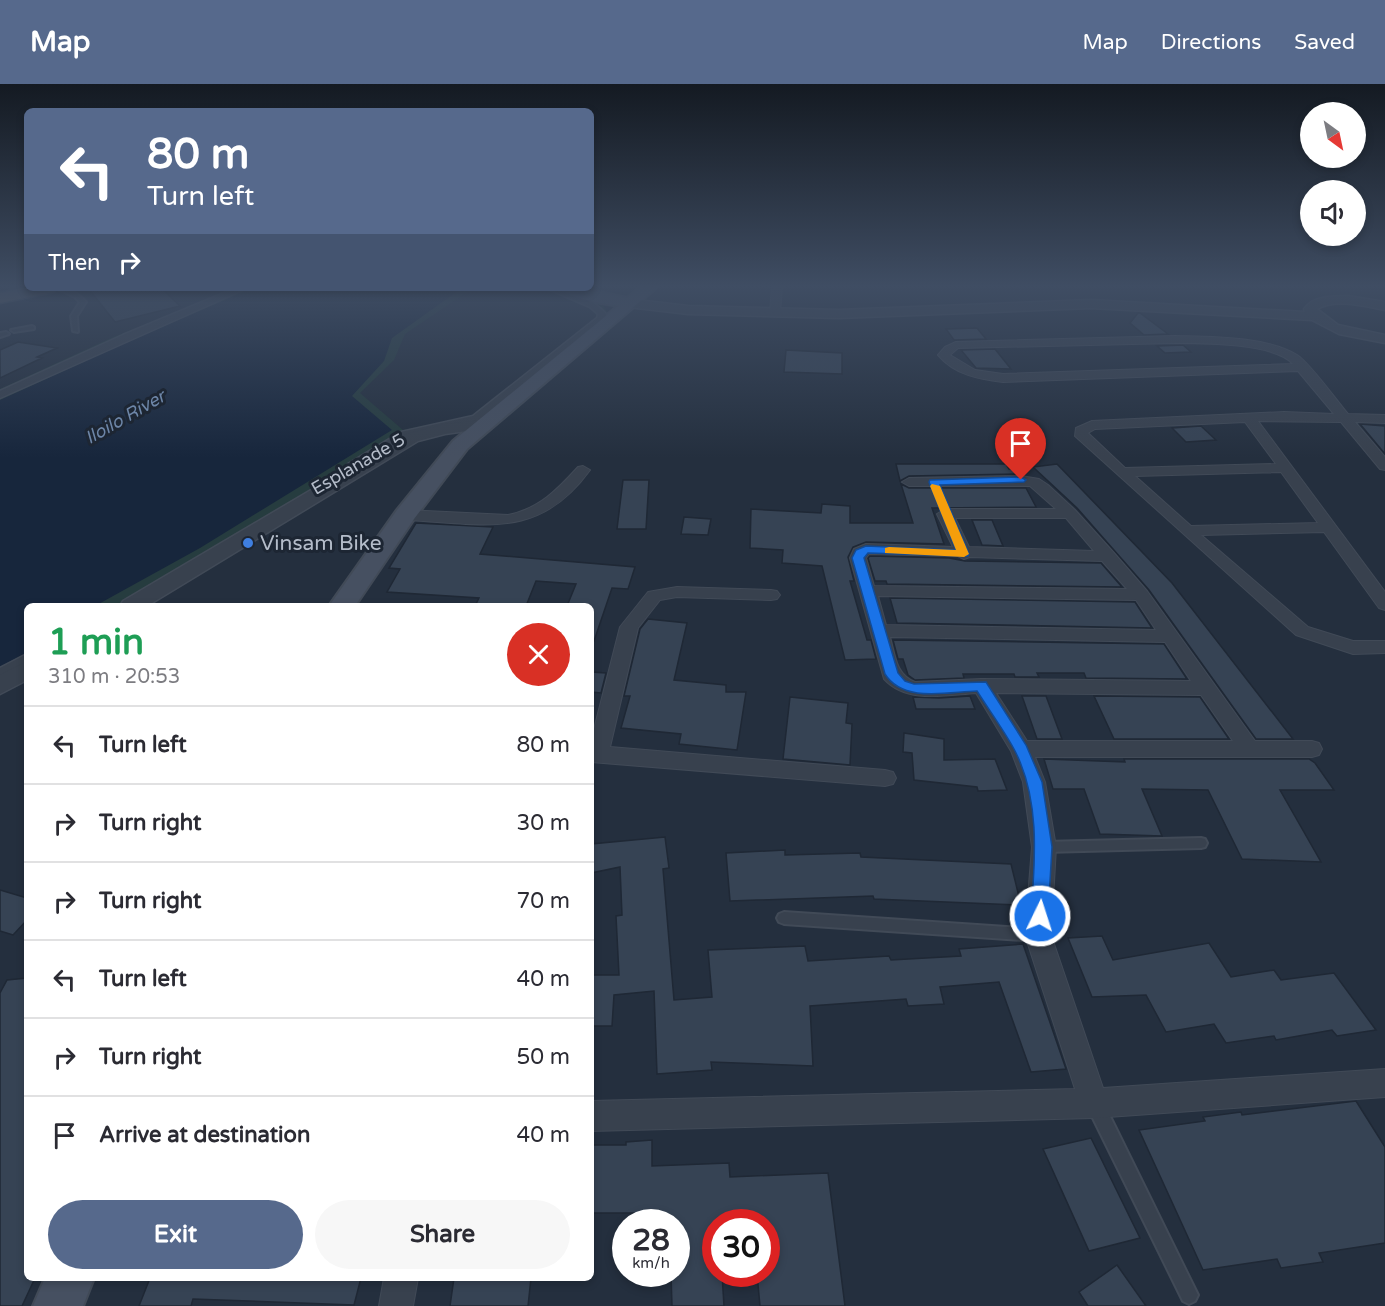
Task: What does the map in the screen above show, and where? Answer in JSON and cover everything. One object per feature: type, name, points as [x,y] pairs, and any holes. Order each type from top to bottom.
[{"type":"main road","points":[[344,603],[405,516],[460,445],[582,344]]},
{"type":"main road","points":[[57,1306],[69,1281]]},
{"type":"street","points":[[0,395],[111,344]]},
{"type":"street","name":"Esplanade 5","points":[[123,603],[405,434],[476,418],[570,344]]},
{"type":"street","points":[[992,344],[957,345],[944,355],[958,368],[981,376],[1003,378],[1301,367]]},
{"type":"street","points":[[1239,344],[1283,352],[1294,358],[1385,466]]},
{"type":"street","points":[[1249,418],[1385,604]]},
{"type":"street","points":[[1385,419],[1249,418],[1085,427],[1081,431],[1082,436],[1121,472],[1302,631],[1330,643],[1369,650],[1385,647]]},
{"type":"street","points":[[136,603],[412,438],[445,429],[482,425]]},
{"type":"street","points":[[1121,472],[1286,468]]},
{"type":"street","points":[[405,516],[508,520],[524,518],[537,513],[550,503],[583,470]]},
{"type":"street","points":[[940,498],[1021,480],[1034,482],[1070,513],[1141,595],[1250,750]]},
{"type":"street","points":[[909,482],[940,498],[1070,513]]},
{"type":"street","points":[[940,498],[964,554]]},
{"type":"street","points":[[1187,531],[1329,527]]},
{"type":"street","points":[[1108,556],[964,554],[866,549],[860,552],[858,558],[881,631],[891,674],[900,684],[914,688],[981,686],[1205,688]]},
{"type":"street","points":[[869,591],[1141,595]]},
{"type":"street","points":[[771,595],[677,592],[654,596],[629,627],[595,754],[885,778]]},
{"type":"street","points":[[881,631],[1169,636]]},
{"type":"street","points":[[0,675],[24,662]]},
{"type":"street","points":[[0,686],[24,671]]},
{"type":"street","points":[[981,686],[1021,749],[1034,782],[1044,847],[1038,935],[1094,1103]]},
{"type":"street","points":[[1021,749],[1312,749]]},
{"type":"street","points":[[594,1116],[1094,1103],[1385,1083]]},
{"type":"street","points":[[396,1306],[400,1281]]},
{"type":"lane","points":[[1044,847],[1202,843]]},
{"type":"lane","points":[[784,918],[1038,935]]},
{"type":"lane","points":[[1094,1103],[1189,1295]]},
{"type":"green space","points":[[98,344],[132,344],[0,402],[0,389]]},
{"type":"green space","points":[[355,344],[401,344],[394,360],[360,393],[403,430],[471,416],[564,344],[572,344],[481,417],[407,435],[126,603],[79,603]]},
{"type":"water","name":"Iloilo River","points":[[123,344],[390,344],[384,361],[352,396],[392,430],[200,548],[100,603],[24,603],[24,654],[0,667],[0,400]]},
{"type":"building","points":[[13,344],[57,348],[37,357],[42,358],[0,378],[0,350]]},
{"type":"building","points":[[1183,345],[1191,352],[1165,353],[1157,346]]},
{"type":"building","points":[[995,349],[1011,369],[976,368],[961,350]]},
{"type":"building","points":[[786,350],[842,353],[842,374],[784,372]]},
{"type":"building","points":[[1360,424],[1385,426],[1385,454]]},
{"type":"building","points":[[1201,426],[1216,440],[1186,442],[1172,428]]},
{"type":"building","points":[[896,464],[1006,464],[1009,469],[1016,469],[1019,474],[909,476],[900,481]]},
{"type":"building","points":[[1057,464],[1172,583],[1293,739],[1256,739],[1149,590],[1077,508],[1033,467]]},
{"type":"building","points":[[623,480],[649,480],[646,529],[617,529]]},
{"type":"building","points":[[901,484],[909,488],[1026,488],[1036,507],[932,508],[944,544],[866,542],[853,547],[848,557],[854,581],[850,581],[867,640],[871,640],[876,659],[845,660],[822,566],[782,563],[783,550],[750,548],[751,509],[821,513],[822,504],[850,506],[850,523],[913,523]]},
{"type":"building","points":[[684,517],[711,519],[708,535],[681,534]]},
{"type":"building","points":[[972,520],[992,520],[1003,546],[982,545]]},
{"type":"building","points":[[416,523],[493,527],[480,554],[635,567],[628,589],[612,588],[594,641],[594,603],[568,603],[576,584],[536,581],[527,603],[476,603],[479,598],[387,592],[400,569],[389,568]]},
{"type":"building","points":[[870,556],[949,558],[965,561],[1101,563],[1122,587],[887,584],[886,581],[875,581],[868,558]]},
{"type":"building","points":[[890,598],[1135,602],[1152,628],[897,623]]},
{"type":"building","points":[[648,619],[687,623],[674,680],[726,685],[726,692],[746,692],[737,750],[679,744],[681,734],[621,728],[630,696],[624,696],[640,629]]},
{"type":"building","points":[[893,640],[1164,644],[1187,679],[1086,678],[1084,673],[1037,673],[1039,677],[1015,677],[1014,674],[963,674],[964,678],[915,680],[908,675],[903,659],[898,659]]},
{"type":"building","points":[[594,672],[606,673],[601,693],[594,692]]},
{"type":"building","points":[[970,696],[975,709],[916,709],[913,697],[939,698]]},
{"type":"building","points":[[1022,696],[1046,696],[1062,739],[1037,739]]},
{"type":"building","points":[[1094,696],[1200,697],[1229,739],[1114,739]]},
{"type":"building","points":[[790,697],[848,703],[846,723],[852,724],[850,765],[783,759]]},
{"type":"building","points":[[904,733],[944,739],[944,760],[995,759],[1007,790],[978,791],[977,787],[914,780],[912,753],[903,752]]},
{"type":"building","points":[[1044,759],[1125,762],[1124,759],[1309,759],[1315,763],[1334,790],[1280,790],[1321,862],[1242,859],[1208,790],[1142,789],[1162,836],[1100,834],[1084,789],[1053,789]]},
{"type":"building","points":[[665,837],[669,868],[663,869],[674,1000],[712,997],[708,950],[805,946],[808,961],[889,956],[891,960],[961,956],[959,949],[1023,944],[1066,1069],[1031,1072],[999,982],[940,987],[944,1004],[908,1006],[906,999],[810,1006],[813,1066],[711,1062],[712,1070],[657,1074],[654,991],[614,995],[612,1026],[594,1026],[594,975],[619,975],[616,916],[622,915],[620,867],[594,872],[594,844]]},
{"type":"building","points":[[785,850],[785,855],[860,853],[861,857],[1011,864],[1021,905],[874,899],[873,896],[730,901],[726,853]]},
{"type":"building","points":[[0,890],[24,897],[24,923],[13,935],[0,931]]},
{"type":"building","points":[[1102,936],[1113,960],[1209,943],[1231,977],[1274,970],[1281,980],[1334,973],[1376,1030],[1337,1036],[1332,1030],[1276,1040],[1274,1036],[1226,1043],[1214,1024],[1166,1032],[1146,995],[1092,997],[1068,938]]},
{"type":"building","points":[[24,978],[24,1281],[34,1281],[22,1306],[0,1306],[0,993],[7,980]]},
{"type":"building","points":[[1356,1101],[1385,1147],[1385,1243],[1319,1253],[1323,1262],[1281,1268],[1277,1259],[1203,1270],[1139,1130],[1205,1121],[1203,1117],[1241,1112],[1242,1115]]},
{"type":"building","points":[[1091,1138],[1140,1238],[1089,1251],[1043,1149]]},
{"type":"building","points":[[652,1140],[652,1166],[729,1163],[730,1177],[828,1173],[845,1306],[760,1306],[758,1287],[780,1287],[780,1209],[702,1209],[702,1287],[723,1287],[724,1306],[672,1306],[671,1287],[690,1287],[690,1209],[612,1209],[612,1213],[594,1213],[594,1145],[626,1145],[626,1142]]},
{"type":"building","points":[[1117,1265],[1146,1306],[1088,1306],[1079,1292]]},
{"type":"building","points":[[149,1281],[360,1281],[354,1305],[193,1299],[191,1306],[139,1306]]},
{"type":"building","points":[[454,1281],[531,1281],[528,1306],[450,1306]]},
{"type":"slow traffic","points":[[889,550],[964,554],[935,486]]},
{"type":"place","name":"Vinsam Bike","points":[[248,543]]},
{"type":"route","points":[[1021,480],[934,482],[945,514],[964,554],[866,549],[860,552],[858,558],[881,631],[891,674],[900,684],[914,688],[981,686],[1021,749],[1034,782],[1044,847],[1040,916]]}]
